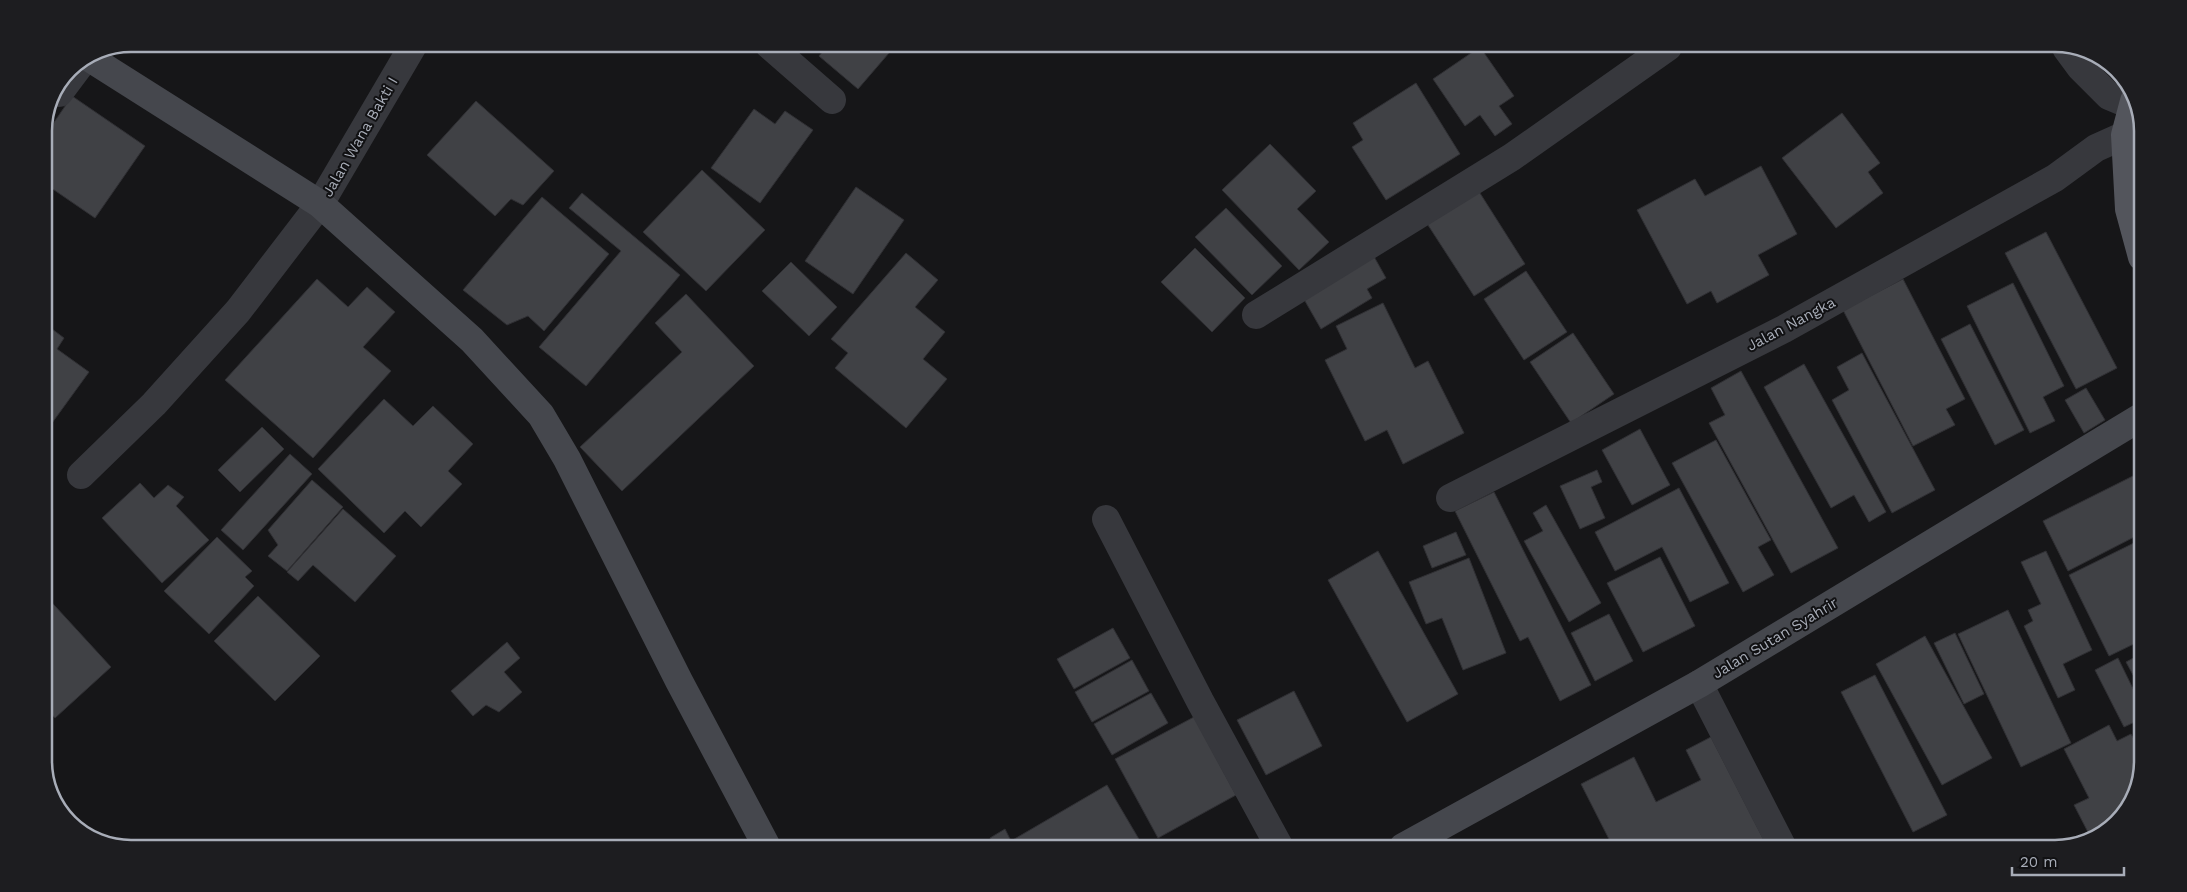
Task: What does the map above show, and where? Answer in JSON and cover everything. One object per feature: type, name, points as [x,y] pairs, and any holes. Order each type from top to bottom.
[{"type":"main road","points":[[2131,110],[2125,135],[2129,209],[2134,227]]},
{"type":"street","name":"Jalan Wana Bakti I","points":[[81,475],[154,404],[238,311],[320,204],[409,52]]},
{"type":"street","points":[[777,52],[832,100]]},
{"type":"street","points":[[1256,315],[1512,156],[1662,52]]},
{"type":"street","points":[[2071,54],[2080,67],[2109,96],[2128,102]]},
{"type":"street","points":[[95,61],[320,204],[472,340],[541,415],[566,459],[679,681],[763,840]]},
{"type":"street","name":"Jalan Nangka","points":[[1450,498],[1784,329],[2055,178],[2096,148],[2125,135]]},
{"type":"street","name":"Jalan Sutan Syahrir","points":[[1416,840],[1699,684],[2134,421]]},
{"type":"street","points":[[1106,519],[1200,701],[1276,840]]},
{"type":"street","points":[[1699,684],[1779,840]]},
{"type":"building","points":[[822,52],[890,52],[858,89],[819,56]]},
{"type":"building","points":[[1473,52],[1483,52],[1514,96],[1499,106],[1512,124],[1495,136],[1480,115],[1465,126],[1433,79]]},
{"type":"building","points":[[1416,83],[1460,154],[1386,200],[1352,147],[1363,140],[1353,123]]},
{"type":"building","points":[[72,96],[145,146],[95,218],[52,189],[53,124]]},
{"type":"building","points":[[476,101],[554,171],[523,205],[511,199],[495,216],[427,155]]},
{"type":"building","points":[[754,109],[775,124],[785,111],[813,130],[760,203],[711,168]]},
{"type":"building","points":[[1842,113],[1880,163],[1868,172],[1883,193],[1836,228],[1782,158]]},
{"type":"building","points":[[1270,144],[1316,191],[1297,209],[1329,242],[1299,270],[1222,190]]},
{"type":"building","points":[[1761,166],[1797,234],[1758,255],[1769,275],[1717,303],[1711,291],[1687,304],[1637,210],[1695,179],[1705,196]]},
{"type":"building","points":[[702,170],[765,230],[706,291],[643,232]]},
{"type":"building","points":[[856,187],[904,220],[853,294],[805,261]]},
{"type":"building","points":[[1478,190],[1525,264],[1474,296],[1426,222]]},
{"type":"building","points":[[582,193],[680,275],[586,386],[539,347],[621,251],[569,208]]},
{"type":"building","points":[[542,197],[609,254],[544,331],[528,316],[507,325],[463,290]]},
{"type":"building","points":[[1226,208],[1282,266],[1252,295],[1195,237]]},
{"type":"building","points":[[2046,232],[2117,368],[2076,389],[2005,253]]},
{"type":"building","points":[[1195,248],[1245,298],[1212,332],[1161,282]]},
{"type":"building","points":[[906,253],[938,280],[915,307],[945,332],[923,359],[947,379],[906,428],[835,368],[848,353],[831,339]]},
{"type":"building","points":[[1372,253],[1386,278],[1367,289],[1372,298],[1321,329],[1301,294]]},
{"type":"building","points":[[791,262],[837,307],[809,336],[762,291]]},
{"type":"building","points":[[1526,271],[1567,332],[1524,360],[1484,299]]},
{"type":"building","points":[[317,279],[348,307],[367,287],[395,312],[363,347],[391,371],[313,458],[225,380]]},
{"type":"building","points":[[1903,279],[1965,399],[1946,409],[1955,425],[1913,446],[1843,310]]},
{"type":"building","points":[[2013,283],[2064,386],[2043,397],[2055,421],[2030,433],[1967,306]]},
{"type":"building","points":[[686,294],[754,366],[622,491],[580,447],[682,352],[655,323]]},
{"type":"building","points":[[1383,303],[1415,368],[1428,361],[1464,433],[1403,464],[1387,430],[1365,441],[1325,360],[1347,349],[1336,326]]},
{"type":"building","points":[[1970,324],[2024,430],[1995,445],[1941,339]]},
{"type":"building","points":[[52,329],[64,338],[57,349],[89,372],[52,422]]},
{"type":"building","points":[[1573,333],[1614,394],[1571,423],[1530,362]]},
{"type":"building","points":[[1862,353],[1935,490],[1892,513],[1832,400],[1849,390],[1837,367]]},
{"type":"building","points":[[1804,364],[1886,512],[1869,522],[1854,495],[1831,508],[1764,387]]},
{"type":"building","points":[[1741,371],[1838,548],[1791,573],[1709,423],[1725,415],[1711,388]]},
{"type":"building","points":[[2086,388],[2105,420],[2084,433],[2065,400]]},
{"type":"building","points":[[384,399],[413,426],[433,406],[473,444],[448,471],[462,484],[421,527],[405,511],[384,533],[318,469]]},
{"type":"building","points":[[262,427],[284,449],[240,492],[218,470]]},
{"type":"building","points":[[1640,429],[1670,485],[1632,505],[1602,450]]},
{"type":"building","points":[[1716,440],[1771,540],[1758,547],[1774,575],[1743,592],[1672,463]]},
{"type":"building","points":[[290,454],[312,474],[243,550],[221,530]]},
{"type":"building","points":[[1597,470],[1602,482],[1591,487],[1605,518],[1580,529],[1560,486]]},
{"type":"building","points":[[2134,476],[2134,537],[2068,571],[2043,521]]},
{"type":"building","points":[[312,480],[343,507],[287,571],[268,556],[278,545],[268,530]]},
{"type":"building","points":[[140,483],[154,498],[168,485],[184,497],[176,506],[209,540],[162,583],[102,518]]},
{"type":"building","points":[[1679,488],[1729,583],[1690,602],[1662,547],[1615,571],[1595,532]]},
{"type":"building","points":[[1494,492],[1591,685],[1560,701],[1528,637],[1520,641],[1455,511]]},
{"type":"building","points":[[1546,505],[1601,603],[1569,622],[1524,541],[1543,531],[1533,513]]},
{"type":"building","points":[[343,509],[396,556],[355,602],[313,565],[298,581],[287,572]]},
{"type":"building","points":[[1456,532],[1466,555],[1432,568],[1423,546]]},
{"type":"building","points":[[217,537],[252,571],[245,577],[254,586],[209,634],[164,591]]},
{"type":"building","points":[[2134,543],[2134,644],[2109,656],[2069,575]]},
{"type":"building","points":[[1378,551],[1458,694],[1407,722],[1328,580]]},
{"type":"building","points":[[2046,551],[2092,650],[2063,664],[2075,690],[2058,698],[2024,626],[2033,621],[2028,610],[2041,604],[2021,562]]},
{"type":"building","points":[[1660,557],[1695,626],[1643,652],[1607,583]]},
{"type":"building","points":[[1469,558],[1506,653],[1463,670],[1442,618],[1426,624],[1409,582]]},
{"type":"building","points":[[258,596],[320,656],[275,701],[214,641]]},
{"type":"building","points":[[53,604],[111,667],[55,718],[53,716]]},
{"type":"building","points":[[2008,610],[2071,743],[2021,767],[1958,634]]},
{"type":"building","points":[[1609,614],[1633,661],[1595,681],[1571,633]]},
{"type":"building","points":[[1113,628],[1130,658],[1074,689],[1057,659]]},
{"type":"building","points":[[1955,633],[1984,694],[1964,704],[1934,643]]},
{"type":"building","points":[[1925,636],[1992,758],[1942,785],[1876,664]]},
{"type":"building","points":[[507,642],[520,658],[504,672],[522,692],[499,712],[486,705],[473,716],[451,691]]},
{"type":"building","points":[[2118,658],[2134,691],[2134,722],[2124,727],[2095,670]]},
{"type":"building","points":[[2134,658],[2134,677],[2126,662]]},
{"type":"building","points":[[1132,660],[1149,691],[1092,722],[1075,692]]},
{"type":"building","points":[[1875,675],[1947,815],[1913,832],[1841,692]]},
{"type":"building","points":[[1294,691],[1322,746],[1266,775],[1237,720]]},
{"type":"building","points":[[1151,693],[1168,723],[1112,755],[1094,724]]},
{"type":"building","points":[[1194,717],[1236,795],[1158,838],[1115,759]]},
{"type":"building","points":[[2109,725],[2117,741],[2131,734],[2134,739],[2134,771],[2124,800],[2118,809],[2100,826],[2088,832],[2074,805],[2089,798],[2064,749]]},
{"type":"building","points":[[1711,737],[1764,840],[1609,840],[1581,784],[1634,757],[1656,802],[1701,780],[1686,750]]},
{"type":"building","points":[[1107,785],[1139,840],[1013,840]]},
{"type":"building","points":[[1005,829],[1010,840],[991,840],[990,838]]}]
